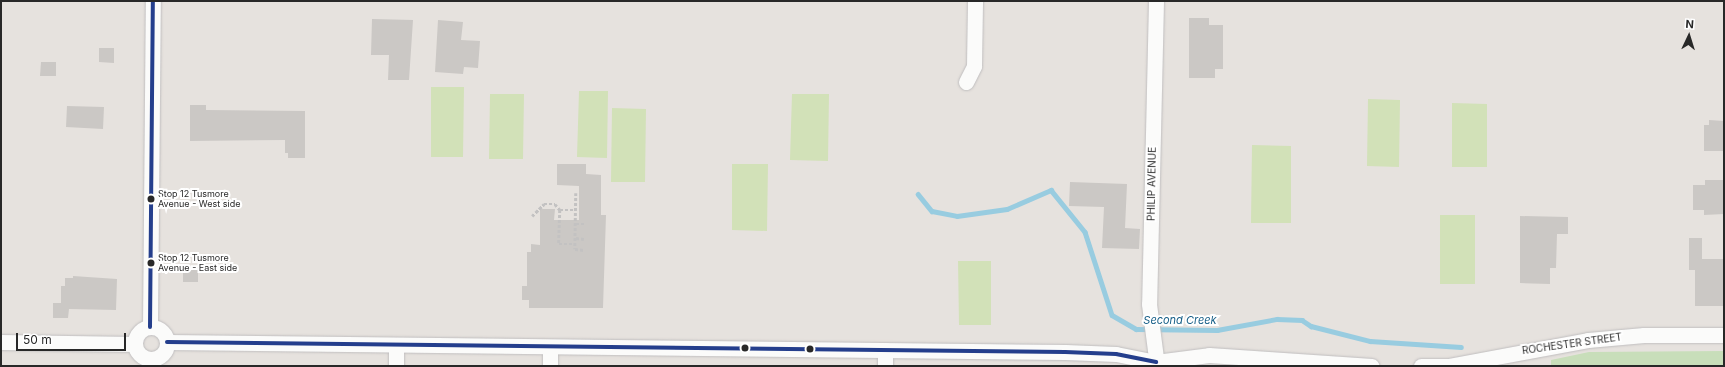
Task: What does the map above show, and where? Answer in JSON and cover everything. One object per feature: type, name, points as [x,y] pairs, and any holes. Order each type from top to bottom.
[{"type":"street","points":[[150,327],[153,1]]},
{"type":"street","points":[[966,82],[974,66],[975,1]]},
{"type":"street","name":"PHILIP AVENUE","points":[[1156,1],[1149,304],[1157,364]]},
{"type":"street","points":[[150,327],[160,329],[167,342],[163,354],[152,362],[140,355],[135,344],[137,334],[150,327]]},
{"type":"street","name":"ROCHESTER STREET","points":[[1421,366],[1448,366],[1480,363],[1588,340],[1644,335],[1724,335]]},
{"type":"street","points":[[1,342],[135,344]]},
{"type":"street","points":[[167,342],[1116,354],[1157,364],[1209,355],[1372,366]]},
{"type":"street","points":[[396,345],[396,366]]},
{"type":"street","points":[[550,347],[550,366]]},
{"type":"street","points":[[885,350],[885,366]]},
{"type":"path","points":[[576,194],[576,250],[584,250]]},
{"type":"path","points":[[532,216],[544,204],[555,204],[560,210],[559,244],[576,244]]},
{"type":"path","points":[[560,210],[576,210]]},
{"type":"path","points":[[576,224],[584,224]]},
{"type":"path","points":[[576,238],[584,239]]},
{"type":"green space","points":[[431,87],[464,87],[463,157],[431,157]]},
{"type":"green space","points":[[579,91],[608,91],[607,158],[577,157]]},
{"type":"green space","points":[[490,94],[524,94],[523,159],[489,159]]},
{"type":"green space","points":[[792,94],[829,94],[828,161],[790,160]]},
{"type":"green space","points":[[1368,99],[1400,100],[1399,167],[1367,166]]},
{"type":"green space","points":[[1452,103],[1487,104],[1487,167],[1452,167]]},
{"type":"green space","points":[[612,108],[646,109],[645,182],[611,182]]},
{"type":"green space","points":[[1252,145],[1291,146],[1291,223],[1251,223]]},
{"type":"green space","points":[[732,164],[768,164],[767,231],[732,230]]},
{"type":"green space","points":[[1440,215],[1475,215],[1475,284],[1440,284]]},
{"type":"green space","points":[[958,261],[991,261],[991,325],[959,325]]},
{"type":"green space","points":[[1724,351],[1724,366],[1551,366],[1551,360],[1589,352]]},
{"type":"building","points":[[1189,18],[1209,18],[1209,25],[1223,25],[1223,69],[1215,69],[1215,78],[1189,78]]},
{"type":"building","points":[[372,19],[413,20],[409,80],[388,80],[389,55],[371,55]]},
{"type":"building","points":[[438,20],[463,22],[461,40],[480,41],[478,68],[464,67],[463,74],[435,72]]},
{"type":"building","points":[[99,48],[114,48],[114,63],[99,62]]},
{"type":"building","points":[[41,62],[56,62],[56,76],[40,76]]},
{"type":"building","points":[[190,105],[206,105],[206,110],[305,111],[305,158],[288,158],[288,153],[285,153],[285,140],[190,141]]},
{"type":"building","points":[[67,106],[104,107],[103,129],[66,127]]},
{"type":"building","points":[[1709,120],[1724,121],[1724,151],[1704,151],[1704,125],[1709,125]]},
{"type":"building","points":[[557,164],[586,164],[586,174],[601,175],[601,215],[606,215],[603,308],[529,308],[529,300],[522,300],[522,286],[527,286],[527,252],[531,252],[531,244],[540,245],[540,209],[555,209],[554,220],[579,220],[579,186],[557,185]]},
{"type":"building","points":[[1705,180],[1724,180],[1724,214],[1704,215],[1704,210],[1693,210],[1693,185],[1705,185]]},
{"type":"building","points":[[1070,182],[1127,184],[1125,228],[1140,229],[1139,249],[1102,248],[1104,207],[1069,206]]},
{"type":"building","points":[[1520,216],[1568,217],[1568,234],[1557,234],[1556,268],[1550,268],[1550,284],[1520,283]]},
{"type":"building","points":[[1689,238],[1702,238],[1702,259],[1724,259],[1724,306],[1695,306],[1695,270],[1689,270]]},
{"type":"building","points":[[183,267],[198,267],[198,282],[183,282]]},
{"type":"building","points":[[73,276],[117,279],[116,310],[69,309],[68,318],[53,318],[53,303],[61,303],[61,286],[65,286],[65,278],[73,278]]},
{"type":"waterway","name":"Second Creek","points":[[918,194],[932,211],[957,216],[1007,209],[1051,190],[1085,232],[1112,315],[1136,329],[1217,330],[1277,319],[1302,320],[1311,326],[1370,341],[1461,347]]},
{"type":"transit line","points":[[150,327],[153,1]]},
{"type":"transit line","points":[[167,342],[1065,352],[1116,354],[1156,362]]},
{"type":"place","name":"Stop 12 Tusmore Avenue - West side","points":[[151,199]]},
{"type":"place","name":"Stop 12 Tusmore Avenue - East side","points":[[151,263]]}]
